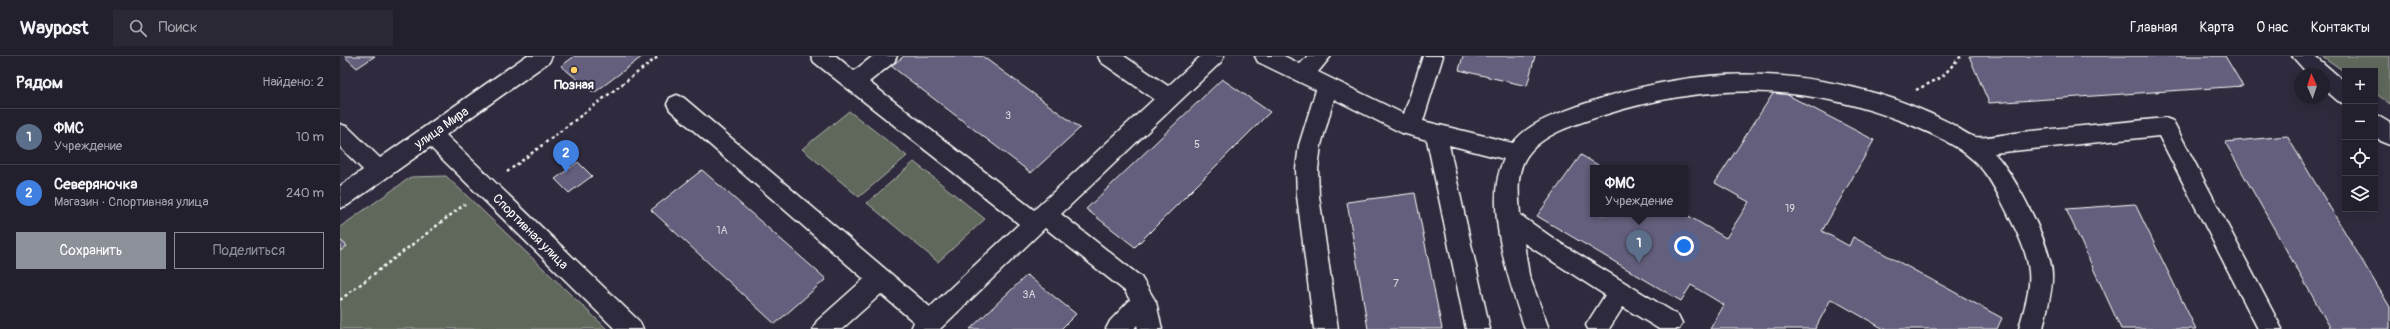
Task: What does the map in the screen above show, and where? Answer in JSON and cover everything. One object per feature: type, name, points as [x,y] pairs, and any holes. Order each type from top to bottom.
[{"type":"street","name":"улица Мира","points":[[340,198],[542,56]]},
{"type":"street","points":[[821,56],[1040,219],[1133,284],[1144,302],[1150,329]]},
{"type":"street","points":[[854,82],[887,56]]},
{"type":"street","points":[[1108,56],[1169,98]]},
{"type":"street","points":[[677,104],[880,279],[927,325],[1214,56]]},
{"type":"street","points":[[1265,56],[1326,88],[1410,127],[1518,153]]},
{"type":"street","points":[[1302,75],[1321,56]]},
{"type":"street","points":[[1410,127],[1433,56]]},
{"type":"street","points":[[2302,56],[2315,68]]},
{"type":"street","points":[[1537,329],[1518,275],[1509,220],[1507,179],[1518,153],[1536,133],[1630,96],[1691,84],[1739,81],[1781,83],[1826,89],[1886,104],[1936,126],[1971,146],[1995,168],[2023,220],[2032,244],[2041,273],[2031,329]]},
{"type":"street","points":[[2330,81],[2342,92]]},
{"type":"street","points":[[1326,88],[1310,145],[1307,169],[1308,196],[1326,329]]},
{"type":"street","points":[[2378,126],[2390,136]]},
{"type":"street","points":[[1971,146],[2165,127],[2270,329]]},
{"type":"street","points":[[340,133],[378,170]]},
{"type":"street","points":[[1436,133],[1478,329]]},
{"type":"street","name":"Спортивная улица","points":[[431,134],[631,329]]},
{"type":"street","points":[[1509,220],[1552,250],[1670,323]]},
{"type":"street","points":[[824,329],[880,279]]},
{"type":"street","points":[[1598,325],[1620,292]]},
{"type":"street","points":[[1118,329],[1144,302]]},
{"type":"path","points":[[1886,104],[1942,77],[1961,56]]},
{"type":"green space","points":[[2322,56],[2390,56],[2390,104],[2378,95],[2378,68],[2342,68],[2342,70]]},
{"type":"green space","points":[[849,111],[907,156],[859,197],[802,149]]},
{"type":"green space","points":[[914,162],[985,219],[938,262],[867,203]]},
{"type":"green space","points":[[446,176],[607,329],[340,329],[340,227],[411,177]]},
{"type":"building","points":[[344,56],[375,56],[357,68]]},
{"type":"building","points":[[575,56],[643,56],[594,93],[561,66]]},
{"type":"building","points":[[904,56],[982,56],[1080,128],[1031,173],[891,66]]},
{"type":"building","points":[[1463,56],[1535,56],[1527,86],[1459,70]]},
{"type":"building","points":[[1969,56],[2225,56],[2243,86],[1989,103]]},
{"type":"building","points":[[1222,79],[1270,112],[1135,247],[1086,209]]},
{"type":"building","points":[[1776,89],[1874,140],[1822,231],[1849,246],[1853,237],[2002,318],[1997,329],[1884,329],[1831,299],[1815,329],[1710,329],[1724,305],[1691,285],[1681,301],[1537,216],[1581,155],[1598,165],[1590,165],[1590,217],[1688,217],[1688,216],[1726,238],[1749,202],[1715,183]]},
{"type":"building","points":[[2287,136],[2390,307],[2390,329],[2331,329],[2225,142]]},
{"type":"building","points":[[578,162],[592,176],[569,193],[555,179]]},
{"type":"building","points":[[702,170],[826,279],[775,324],[651,210]]},
{"type":"building","points":[[1415,193],[1442,329],[1368,329],[1347,202]]},
{"type":"building","points":[[2135,204],[2196,329],[2121,329],[2066,209]]},
{"type":"building","points":[[340,240],[347,246],[340,251]]},
{"type":"building","points":[[1027,275],[1076,314],[1061,329],[970,329]]},
{"type":"place","name":"Позная","points":[[574,70]]},
{"type":"place","name":"Северяночка","points":[[566,173]]},
{"type":"place","name":"ФМС","points":[[1639,263]]}]
